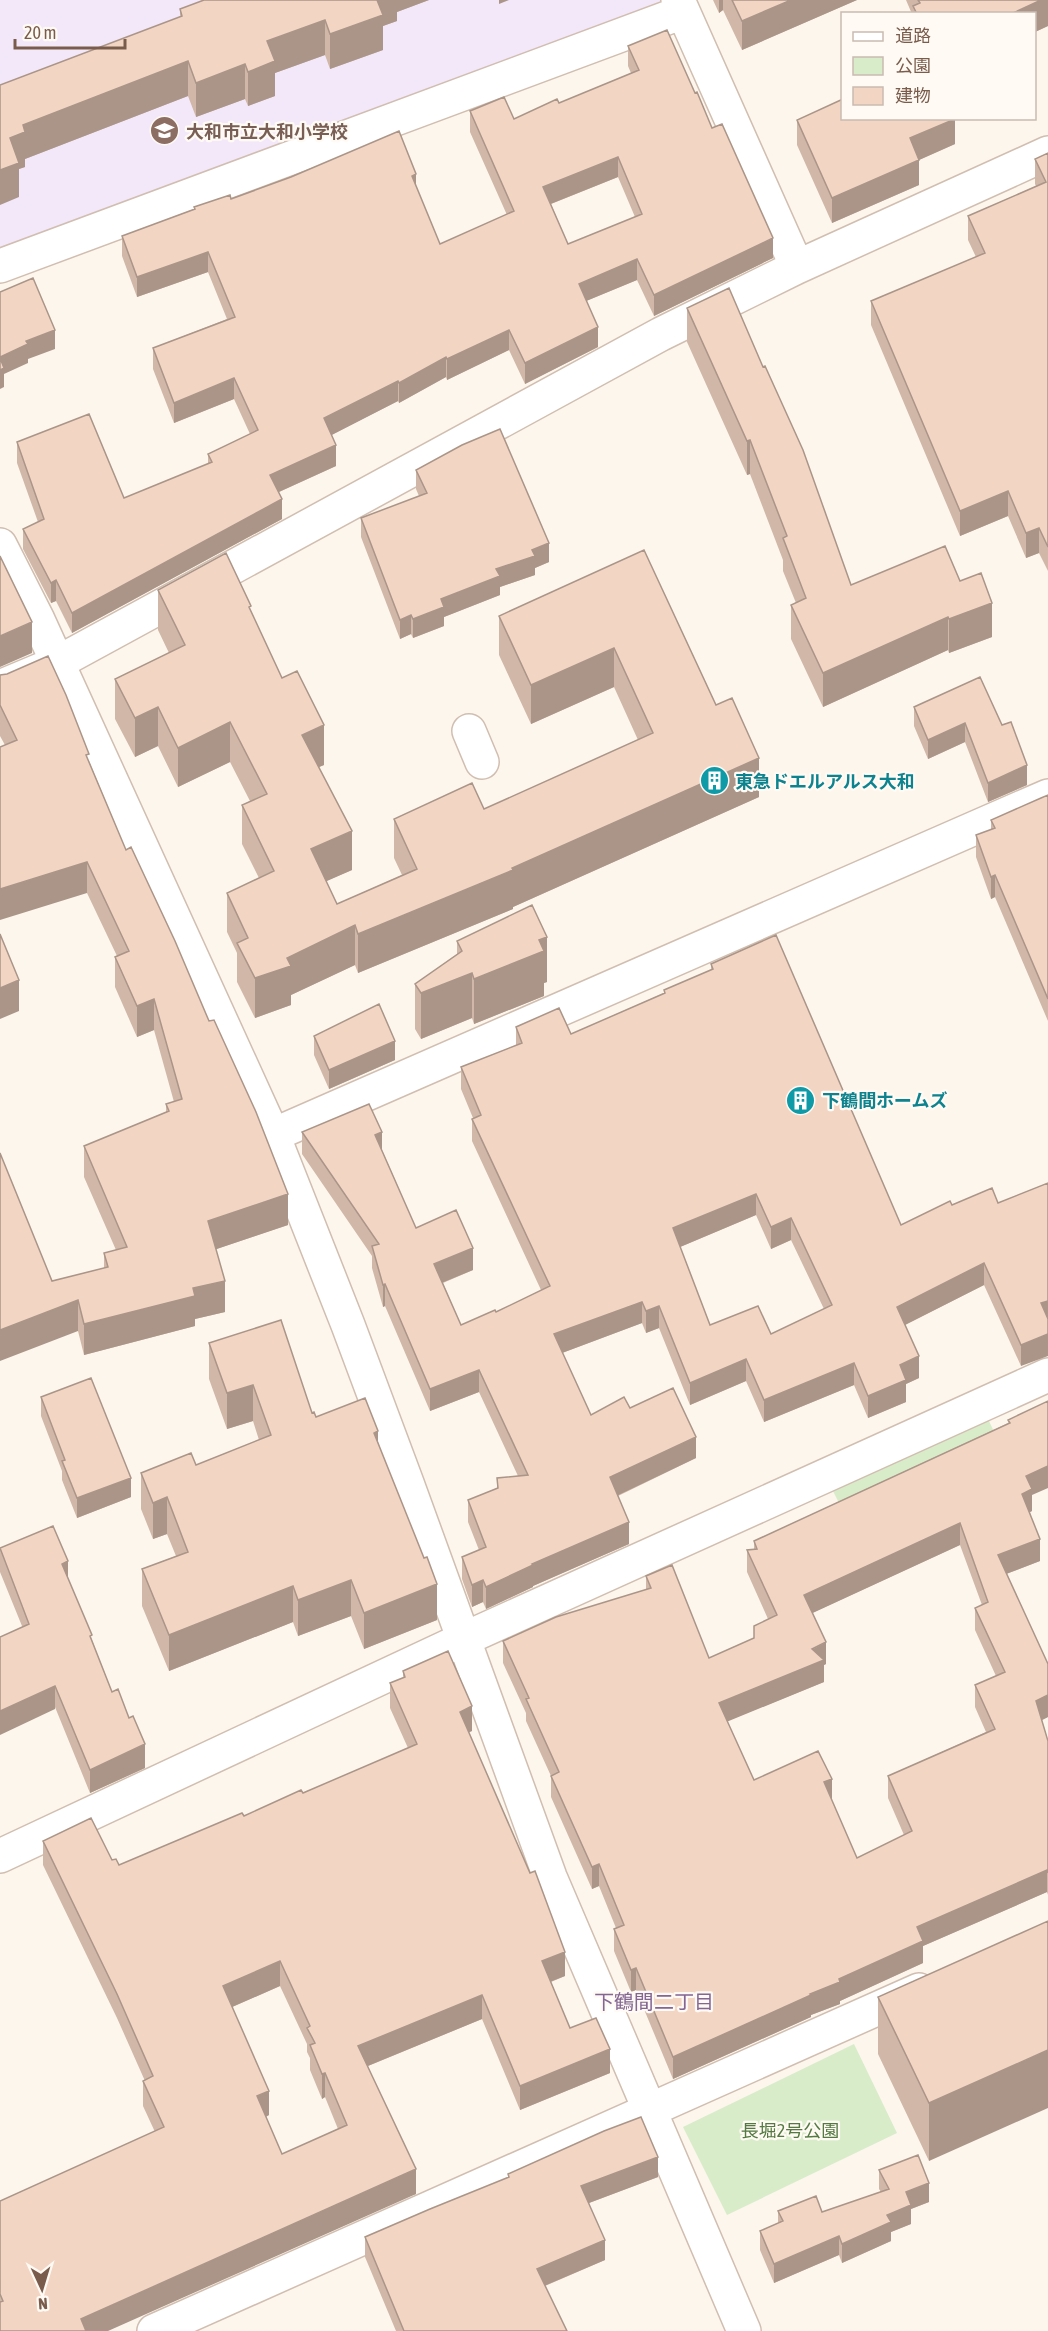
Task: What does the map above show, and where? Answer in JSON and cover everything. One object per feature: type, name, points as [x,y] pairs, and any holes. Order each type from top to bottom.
[{"type":"street","points":[[0,266],[681,6],[797,267]]},
{"type":"street","points":[[0,687],[57,663],[661,334],[797,267],[1048,153]]},
{"type":"street","points":[[0,544],[57,663],[273,1135],[352,1336],[550,1877],[648,2112],[744,2331]]},
{"type":"street","points":[[469,731],[482,762]]},
{"type":"street","points":[[273,1135],[1048,796]]},
{"type":"street","points":[[0,1856],[464,1639],[1048,1375]]},
{"type":"street","points":[[153,2331],[950,1976]]},
{"type":"shaded area","name":"大和市立大和小学校","points":[[0,0],[664,0],[661,10],[0,253]]},
{"type":"green space","points":[[988,1419],[998,1440],[843,1511],[832,1489]]},
{"type":"green space","name":"長堀2号公園","points":[[854,2044],[897,2133],[727,2215],[683,2127]]},
{"type":"building","points":[[204,0],[377,0],[383,15],[330,34],[325,20],[267,41],[275,61],[248,72],[245,64],[196,83],[188,61],[23,125],[25,132],[10,138],[19,163],[0,170],[0,85],[182,16],[180,9]]},
{"type":"building","points":[[732,0],[791,0],[742,21]]},
{"type":"building","points":[[918,0],[1041,0],[1015,12],[916,12],[913,6],[920,3]]},
{"type":"building","points":[[667,30],[712,128],[722,124],[773,238],[654,295],[637,259],[579,284],[598,327],[525,363],[509,330],[447,359],[446,357],[399,383],[398,381],[324,418],[336,445],[270,475],[282,499],[72,613],[56,580],[51,583],[23,529],[44,519],[17,442],[89,414],[124,498],[212,462],[208,454],[258,430],[234,378],[174,403],[153,348],[235,317],[208,252],[137,277],[122,236],[195,209],[194,207],[230,195],[231,199],[291,177],[399,131],[416,174],[412,176],[440,244],[514,211],[470,111],[504,97],[514,119],[557,99],[559,103],[639,70],[628,46]],"holes":[[[618,157],[642,214],[568,244],[543,187]]]},
{"type":"building","points":[[841,100],[841,120],[953,120],[910,138],[919,160],[832,198],[797,120]]},
{"type":"building","points":[[1048,153],[1048,547],[1039,528],[1026,533],[1008,491],[960,511],[871,301],[985,253],[968,216],[1046,182],[1035,159]]},
{"type":"building","points":[[33,278],[55,330],[26,341],[28,344],[0,357],[0,292]]},
{"type":"building","points":[[729,288],[763,367],[765,366],[803,450],[851,585],[945,546],[960,581],[981,573],[992,603],[949,619],[948,617],[823,673],[791,605],[806,598],[783,538],[787,536],[750,440],[747,441],[687,308]]},
{"type":"building","points":[[0,358],[4,368],[0,370]]},
{"type":"building","points":[[500,429],[549,543],[532,550],[535,556],[496,569],[500,576],[441,599],[444,607],[413,619],[411,615],[400,620],[361,518],[427,493],[416,470],[462,445]]},
{"type":"building","points":[[644,550],[716,705],[732,698],[759,758],[512,868],[513,870],[358,934],[355,925],[287,958],[291,966],[255,978],[237,943],[248,938],[227,893],[274,871],[242,805],[267,794],[230,722],[178,748],[158,707],[135,718],[115,679],[185,645],[158,590],[226,553],[282,678],[297,671],[324,725],[302,735],[352,831],[311,849],[337,904],[417,869],[394,819],[472,783],[484,809],[653,733],[614,648],[531,685],[499,616]]},
{"type":"building","points":[[0,556],[32,622],[0,636]]},
{"type":"building","points":[[48,656],[66,695],[89,754],[86,755],[126,850],[131,847],[209,1021],[214,1020],[256,1112],[288,1194],[208,1221],[225,1281],[193,1288],[195,1296],[84,1324],[78,1300],[0,1330],[0,1153],[52,1281],[108,1267],[104,1253],[127,1247],[84,1146],[169,1111],[166,1104],[182,1099],[154,999],[137,1006],[115,957],[129,951],[87,862],[0,889],[0,747],[17,740],[0,705],[0,675]]},
{"type":"building","points":[[980,677],[1002,725],[1011,722],[1027,765],[988,783],[965,723],[928,740],[914,707]]},
{"type":"building","points":[[1048,795],[1048,999],[995,875],[991,877],[976,835],[995,828],[991,820]]},
{"type":"building","points":[[532,905],[547,937],[539,940],[544,951],[474,979],[472,973],[421,993],[415,984],[462,951],[457,941]]},
{"type":"building","points":[[0,934],[19,980],[0,988]]},
{"type":"building","points":[[776,935],[901,1225],[950,1201],[952,1205],[992,1188],[998,1203],[1048,1183],[1048,1301],[1041,1303],[1048,1319],[1048,1334],[1021,1345],[984,1263],[897,1307],[919,1356],[900,1365],[906,1380],[868,1396],[854,1363],[764,1400],[746,1359],[690,1383],[659,1306],[646,1311],[642,1302],[554,1334],[591,1415],[624,1397],[630,1408],[673,1388],[696,1437],[610,1477],[629,1522],[532,1564],[486,1587],[483,1580],[472,1585],[462,1557],[486,1547],[468,1500],[498,1488],[497,1478],[528,1475],[479,1370],[430,1389],[385,1284],[383,1285],[372,1246],[379,1244],[302,1132],[369,1104],[382,1132],[375,1135],[416,1228],[456,1210],[473,1248],[434,1264],[461,1325],[495,1310],[496,1312],[550,1286],[472,1119],[481,1115],[461,1067],[522,1043],[516,1027],[559,1008],[571,1034],[665,993],[664,990],[713,969],[711,964]],"holes":[[[756,1194],[771,1227],[791,1218],[832,1305],[771,1334],[758,1306],[710,1325],[673,1228]]]},
{"type":"building","points":[[379,1004],[395,1041],[329,1070],[314,1036]]},
{"type":"building","points":[[281,1320],[312,1413],[314,1412],[316,1417],[365,1398],[378,1431],[374,1433],[424,1558],[427,1557],[437,1584],[364,1613],[351,1580],[298,1600],[293,1586],[169,1635],[142,1569],[188,1552],[167,1497],[153,1503],[141,1473],[191,1453],[196,1465],[271,1435],[253,1385],[227,1393],[209,1343]]},
{"type":"building","points":[[91,1378],[131,1478],[77,1498],[41,1397]]},
{"type":"building","points":[[1048,1401],[1048,1466],[1026,1476],[1032,1489],[1022,1494],[1040,1539],[998,1555],[1048,1664],[1048,1695],[1036,1701],[1048,1741],[1048,1873],[1047,1870],[917,1927],[923,1941],[839,1979],[840,1982],[673,2057],[636,1968],[631,1970],[614,1929],[624,1925],[599,1864],[592,1867],[551,1776],[559,1772],[503,1641],[556,1617],[651,1588],[646,1576],[672,1565],[709,1658],[754,1638],[754,1626],[777,1615],[747,1550],[757,1549],[754,1541],[1010,1423],[1008,1420]],"holes":[[[960,1523],[988,1602],[975,1608],[1005,1672],[975,1685],[995,1729],[888,1776],[912,1831],[857,1858],[824,1782],[832,1779],[818,1751],[754,1780],[719,1703],[824,1660],[812,1649],[826,1642],[804,1595]]]},
{"type":"building","points":[[53,1526],[68,1561],[62,1564],[92,1635],[90,1636],[112,1692],[118,1689],[129,1718],[133,1716],[145,1744],[90,1770],[55,1686],[0,1711],[0,1637],[29,1624],[0,1548]]},
{"type":"building","points":[[448,1651],[472,1706],[460,1712],[530,1873],[535,1871],[565,1952],[542,1961],[570,2028],[596,2018],[610,2049],[520,2086],[482,1995],[358,2046],[416,2169],[81,2319],[86,2331],[0,2331],[0,2302],[3,2301],[0,2294],[0,2201],[164,2127],[143,2081],[153,2076],[117,1994],[43,1841],[91,1818],[112,1860],[116,1859],[119,1865],[242,1813],[244,1816],[301,1790],[303,1793],[417,1744],[390,1683],[405,1677],[403,1671]],"holes":[[[280,1961],[310,2026],[307,2028],[315,2043],[310,2045],[322,2074],[325,2073],[347,2125],[282,2154],[257,2096],[269,2091],[223,1986]]]},
{"type":"building","points":[[1048,1921],[1048,2050],[929,2103],[878,1997]]},
{"type":"building","points":[[641,2117],[658,2157],[581,2186],[605,2240],[537,2269],[567,2331],[404,2331],[365,2237],[509,2177],[508,2174]]},
{"type":"building","points":[[918,2155],[929,2183],[906,2192],[911,2205],[887,2215],[891,2222],[842,2244],[839,2236],[774,2264],[760,2231],[783,2221],[778,2211],[816,2196],[822,2212],[889,2189],[879,2170]]},
{"type":"place","name":"大和市立大和小学校","points":[[165,131]]},
{"type":"place","name":"東急ドエルアルス大和","points":[[714,781]]},
{"type":"place","name":"下鶴間ホームズ","points":[[801,1100]]},
{"type":"district","name":"下鶴間二丁目","points":[[654,2001]]}]
